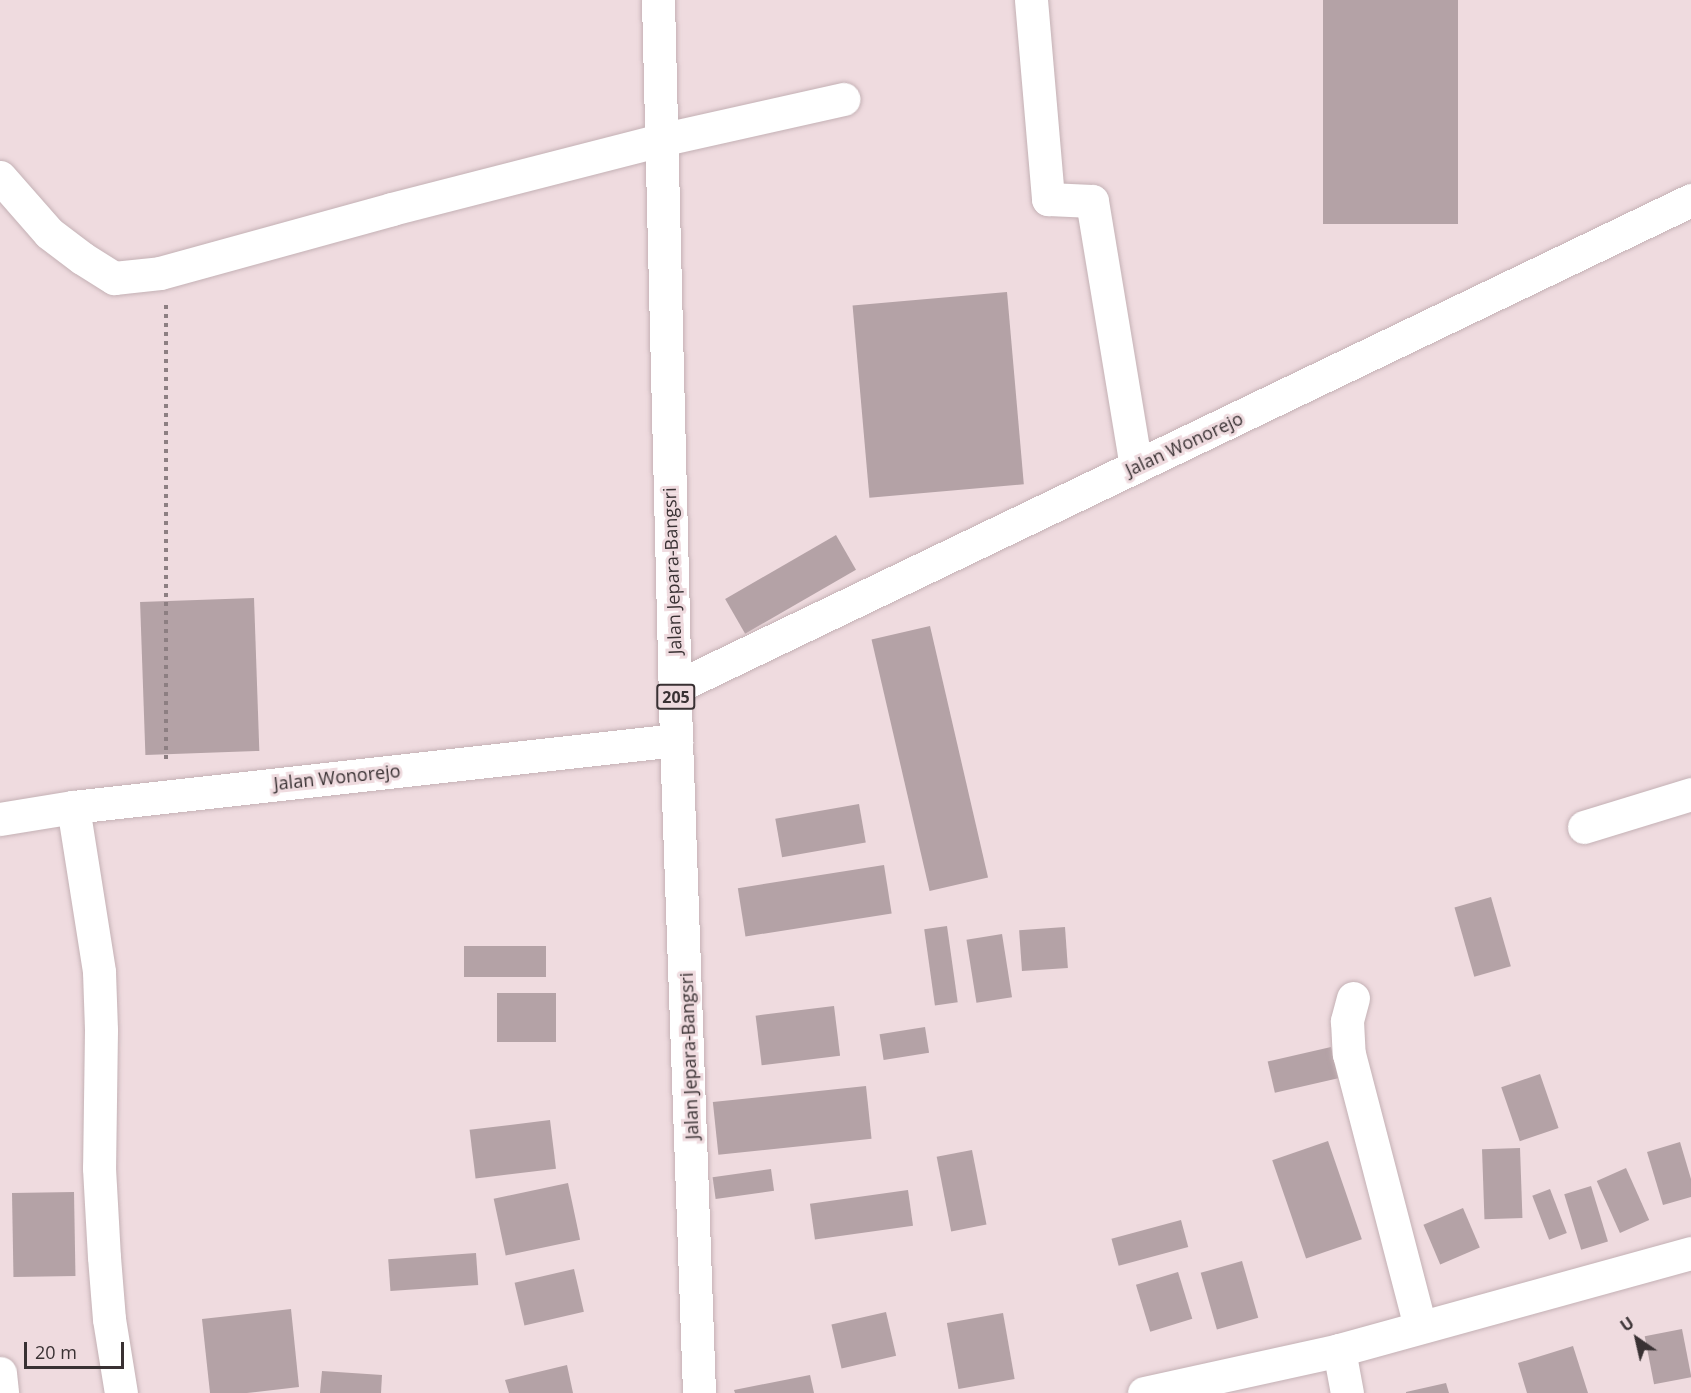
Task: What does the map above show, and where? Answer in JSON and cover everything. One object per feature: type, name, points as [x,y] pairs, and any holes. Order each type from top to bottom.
[{"type":"street","name":"Jalan Jepara-Bangsri","points":[[658,0],[676,740],[699,1393]]},
{"type":"street","points":[[1031,0],[1048,199],[1092,201],[1136,466]]},
{"type":"street","points":[[0,177],[49,233],[114,278],[165,271],[660,140],[843,99]]},
{"type":"street","name":"Jalan Wonorejo","points":[[676,687],[1691,200]]},
{"type":"street","name":"Jalan Wonorejo","points":[[0,819],[166,796],[676,740]]},
{"type":"street","points":[[1584,827],[1691,794]]},
{"type":"street","points":[[74,807],[99,972],[101,1030],[99,1168],[103,1246],[109,1319],[121,1393]]},
{"type":"street","points":[[1353,998],[1347,1021],[1349,1054],[1420,1326]]},
{"type":"street","points":[[1144,1393],[1339,1350],[1691,1253]]},
{"type":"street","points":[[1339,1350],[1347,1393]]},
{"type":"street","points":[[0,1372],[2,1393]]},
{"type":"path","points":[[165,271],[166,796]]},
{"type":"building","points":[[1323,0],[1458,0],[1458,224],[1323,224]]},
{"type":"building","points":[[1007,292],[1024,484],[869,498],[853,306]]},
{"type":"building","points":[[836,535],[856,570],[745,634],[725,599]]},
{"type":"building","points":[[254,598],[259,751],[145,755],[140,602]]},
{"type":"building","points":[[930,626],[988,877],[930,891],[872,639]]},
{"type":"building","points":[[859,804],[866,842],[782,857],[775,819]]},
{"type":"building","points":[[884,865],[892,913],[745,937],[738,888]]},
{"type":"building","points":[[1491,897],[1511,966],[1474,977],[1454,907]]},
{"type":"building","points":[[947,926],[958,1002],[935,1005],[924,929]]},
{"type":"building","points":[[1065,927],[1068,968],[1022,971],[1019,930]]},
{"type":"building","points":[[1002,934],[1012,997],[976,1003],[966,940]]},
{"type":"building","points":[[464,946],[546,946],[546,977],[464,977]]},
{"type":"building","points":[[497,993],[556,993],[556,1042],[497,1042]]},
{"type":"building","points":[[834,1006],[840,1056],[762,1065],[756,1016]]},
{"type":"building","points":[[925,1027],[929,1053],[884,1060],[880,1034]]},
{"type":"building","points":[[1331,1047],[1338,1078],[1275,1093],[1268,1062]]},
{"type":"building","points":[[1540,1074],[1559,1128],[1520,1141],[1501,1087]]},
{"type":"building","points":[[866,1086],[872,1139],[718,1155],[713,1102]]},
{"type":"building","points":[[550,1120],[556,1169],[476,1179],[470,1130]]},
{"type":"building","points":[[1328,1141],[1362,1239],[1306,1259],[1272,1160]]},
{"type":"building","points":[[1680,1142],[1691,1179],[1691,1197],[1663,1205],[1647,1152]]},
{"type":"building","points":[[1520,1148],[1522,1218],[1484,1219],[1482,1149]]},
{"type":"building","points":[[972,1150],[987,1225],[951,1231],[937,1157]]},
{"type":"building","points":[[1626,1168],[1649,1220],[1620,1233],[1597,1181]]},
{"type":"building","points":[[771,1169],[774,1191],[716,1199],[713,1177]]},
{"type":"building","points":[[568,1183],[580,1240],[506,1256],[494,1199]]},
{"type":"building","points":[[1591,1186],[1608,1241],[1581,1250],[1564,1194]]},
{"type":"building","points":[[1550,1189],[1567,1233],[1549,1240],[1532,1196]]},
{"type":"building","points":[[908,1190],[913,1226],[815,1239],[810,1204]]},
{"type":"building","points":[[74,1192],[75,1276],[13,1277],[12,1193]]},
{"type":"building","points":[[1463,1208],[1480,1248],[1440,1264],[1423,1225]]},
{"type":"building","points":[[1181,1220],[1188,1247],[1119,1266],[1111,1239]]},
{"type":"building","points":[[476,1253],[478,1285],[390,1291],[388,1259]]},
{"type":"building","points":[[1242,1261],[1258,1318],[1217,1330],[1201,1273]]},
{"type":"building","points":[[574,1269],[584,1312],[524,1326],[515,1283]]},
{"type":"building","points":[[1178,1272],[1192,1319],[1150,1332],[1136,1285]]},
{"type":"building","points":[[291,1309],[299,1387],[247,1393],[210,1393],[202,1319]]},
{"type":"building","points":[[886,1312],[896,1356],[842,1368],[831,1325]]},
{"type":"building","points":[[1003,1313],[1015,1379],[959,1389],[947,1323]]},
{"type":"building","points":[[1682,1329],[1691,1377],[1654,1384],[1645,1336]]},
{"type":"building","points":[[1573,1346],[1588,1393],[1527,1393],[1518,1363]]},
{"type":"building","points":[[567,1365],[573,1393],[509,1393],[505,1380]]},
{"type":"building","points":[[322,1371],[382,1375],[381,1393],[320,1393]]},
{"type":"building","points":[[810,1375],[814,1393],[735,1393],[734,1390]]},
{"type":"building","points":[[1446,1383],[1449,1393],[1406,1393],[1406,1392]]}]
